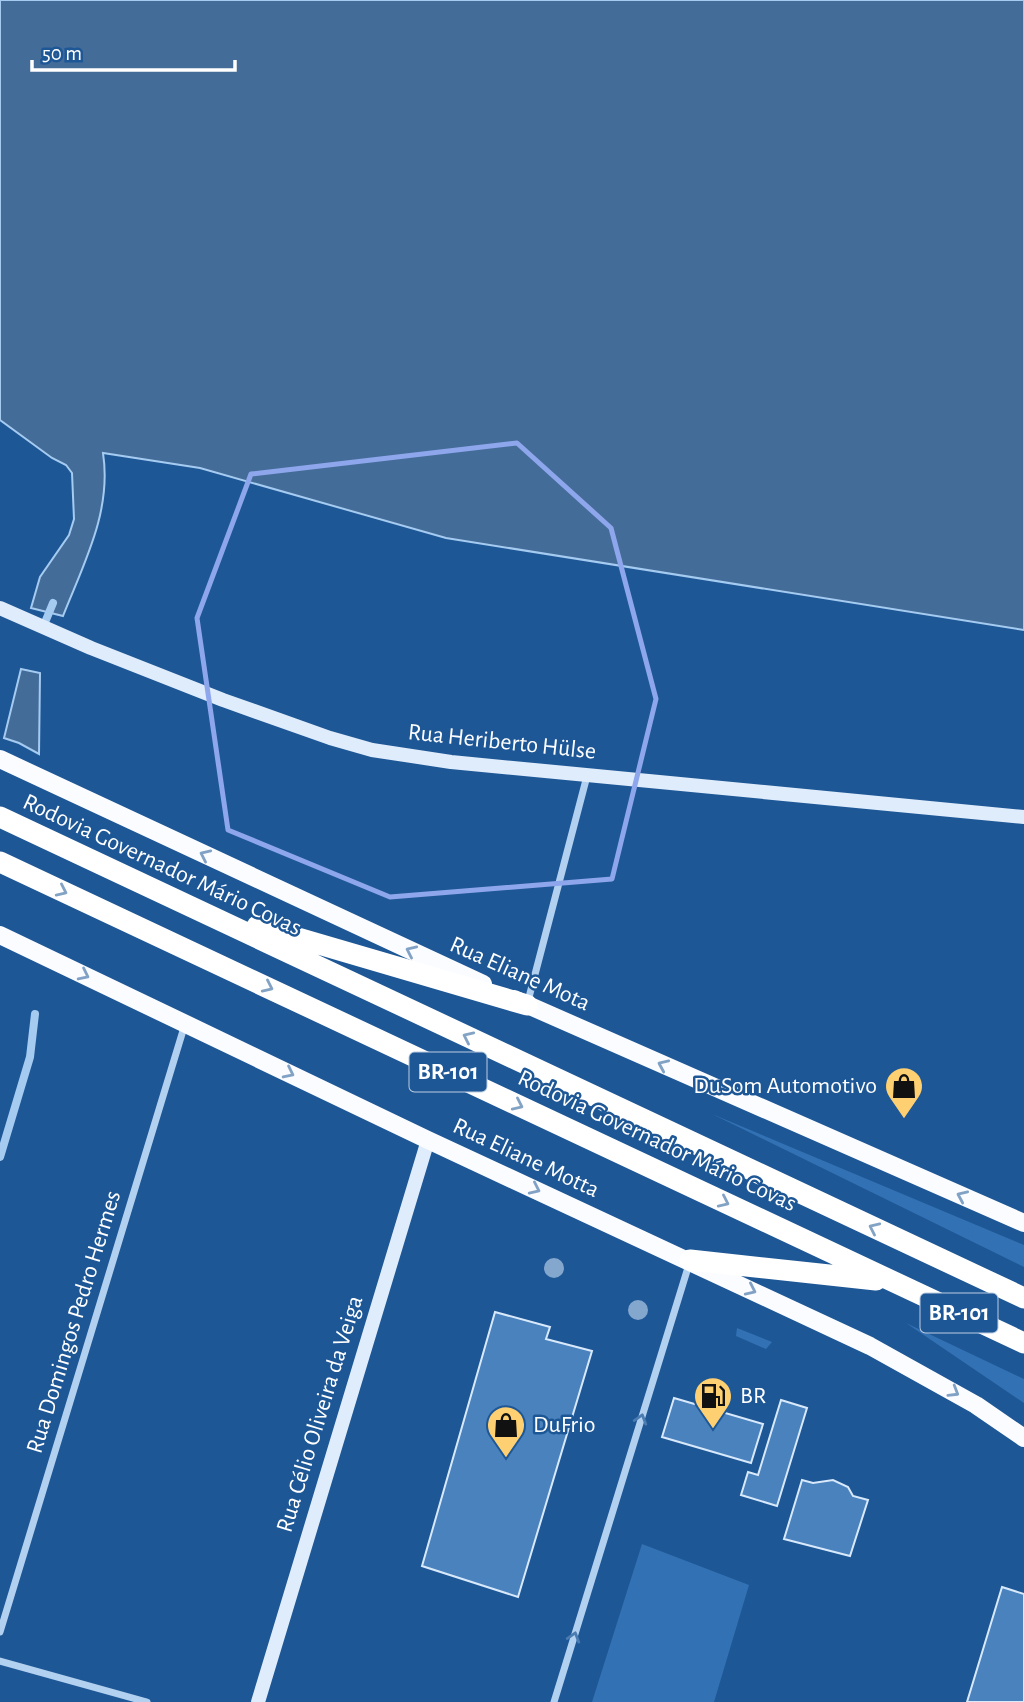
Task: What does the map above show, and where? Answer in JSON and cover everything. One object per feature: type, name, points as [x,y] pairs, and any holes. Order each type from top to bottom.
[{"type":"highway","name":"Rodovia Governador Mário Covas","points":[[0,817],[1024,1298]]},
{"type":"highway","name":"Rodovia Governador Mário Covas","points":[[0,862],[1024,1343]]},
{"type":"highway","points":[[170,897],[259,927],[527,1005]]},
{"type":"highway","points":[[690,1260],[895,1282]]},
{"type":"main road","name":"Rua Eliane Mota","points":[[0,759],[527,1005],[1024,1223]]},
{"type":"main road","name":"Rua Eliane Motta","points":[[0,935],[909,1366],[976,1405],[1024,1438]]},
{"type":"street","name":"Rua Heriberto Hülse","points":[[0,608],[91,648],[223,700],[372,750],[452,762],[1024,817]]},
{"type":"street","points":[[527,1005],[587,774]]},
{"type":"street","name":"Rua Domingos Pedro Hermes","points":[[0,1632],[185,1023]]},
{"type":"street","name":"Rua Célio Oliveira da Veiga","points":[[258,1702],[428,1140]]},
{"type":"street","points":[[554,1702],[690,1260]]},
{"type":"street","points":[[0,1661],[147,1702]]},
{"type":"highlighted area","points":[[517,443],[611,528],[656,699],[612,879],[390,897],[228,830],[197,618],[251,474]]},
{"type":"shaded area","points":[[0,0],[1024,0],[1024,630],[446,538],[200,468],[103,453],[104,495],[100,516],[63,616],[31,608],[40,577],[69,535],[74,519],[72,473],[66,465],[52,458],[0,420]]},
{"type":"shaded area","points":[[21,669],[40,673],[39,754],[4,738]]},
{"type":"shaded area","points":[[712,1114],[1024,1245],[1024,1267]]},
{"type":"shaded area","points":[[906,1323],[1024,1379],[1024,1403]]},
{"type":"shaded area","points":[[737,1328],[772,1342],[766,1349],[736,1336]]},
{"type":"shaded area","points":[[642,1544],[749,1585],[714,1702],[592,1702]]},
{"type":"building","name":"DuFrio","points":[[495,1312],[550,1327],[546,1339],[592,1351],[518,1597],[422,1566]]},
{"type":"building","name":"BR","points":[[674,1398],[763,1424],[751,1463],[662,1437]]},
{"type":"building","points":[[781,1400],[807,1408],[777,1506],[741,1495],[748,1472],[758,1475]]},
{"type":"building","points":[[802,1480],[813,1483],[833,1480],[848,1487],[853,1496],[868,1500],[850,1556],[784,1539]]},
{"type":"building","points":[[1002,1587],[1024,1594],[1024,1702],[967,1702]]},
{"type":"waterway","points":[[46,620],[53,603]]},
{"type":"waterway","points":[[0,1157],[30,1057],[35,1014]]},
{"type":"place","name":"DuSom Automotivo","points":[[904,1120]]},
{"type":"place","name":"BR","points":[[713,1430]]},
{"type":"place","name":"DuFrio","points":[[506,1459]]}]
